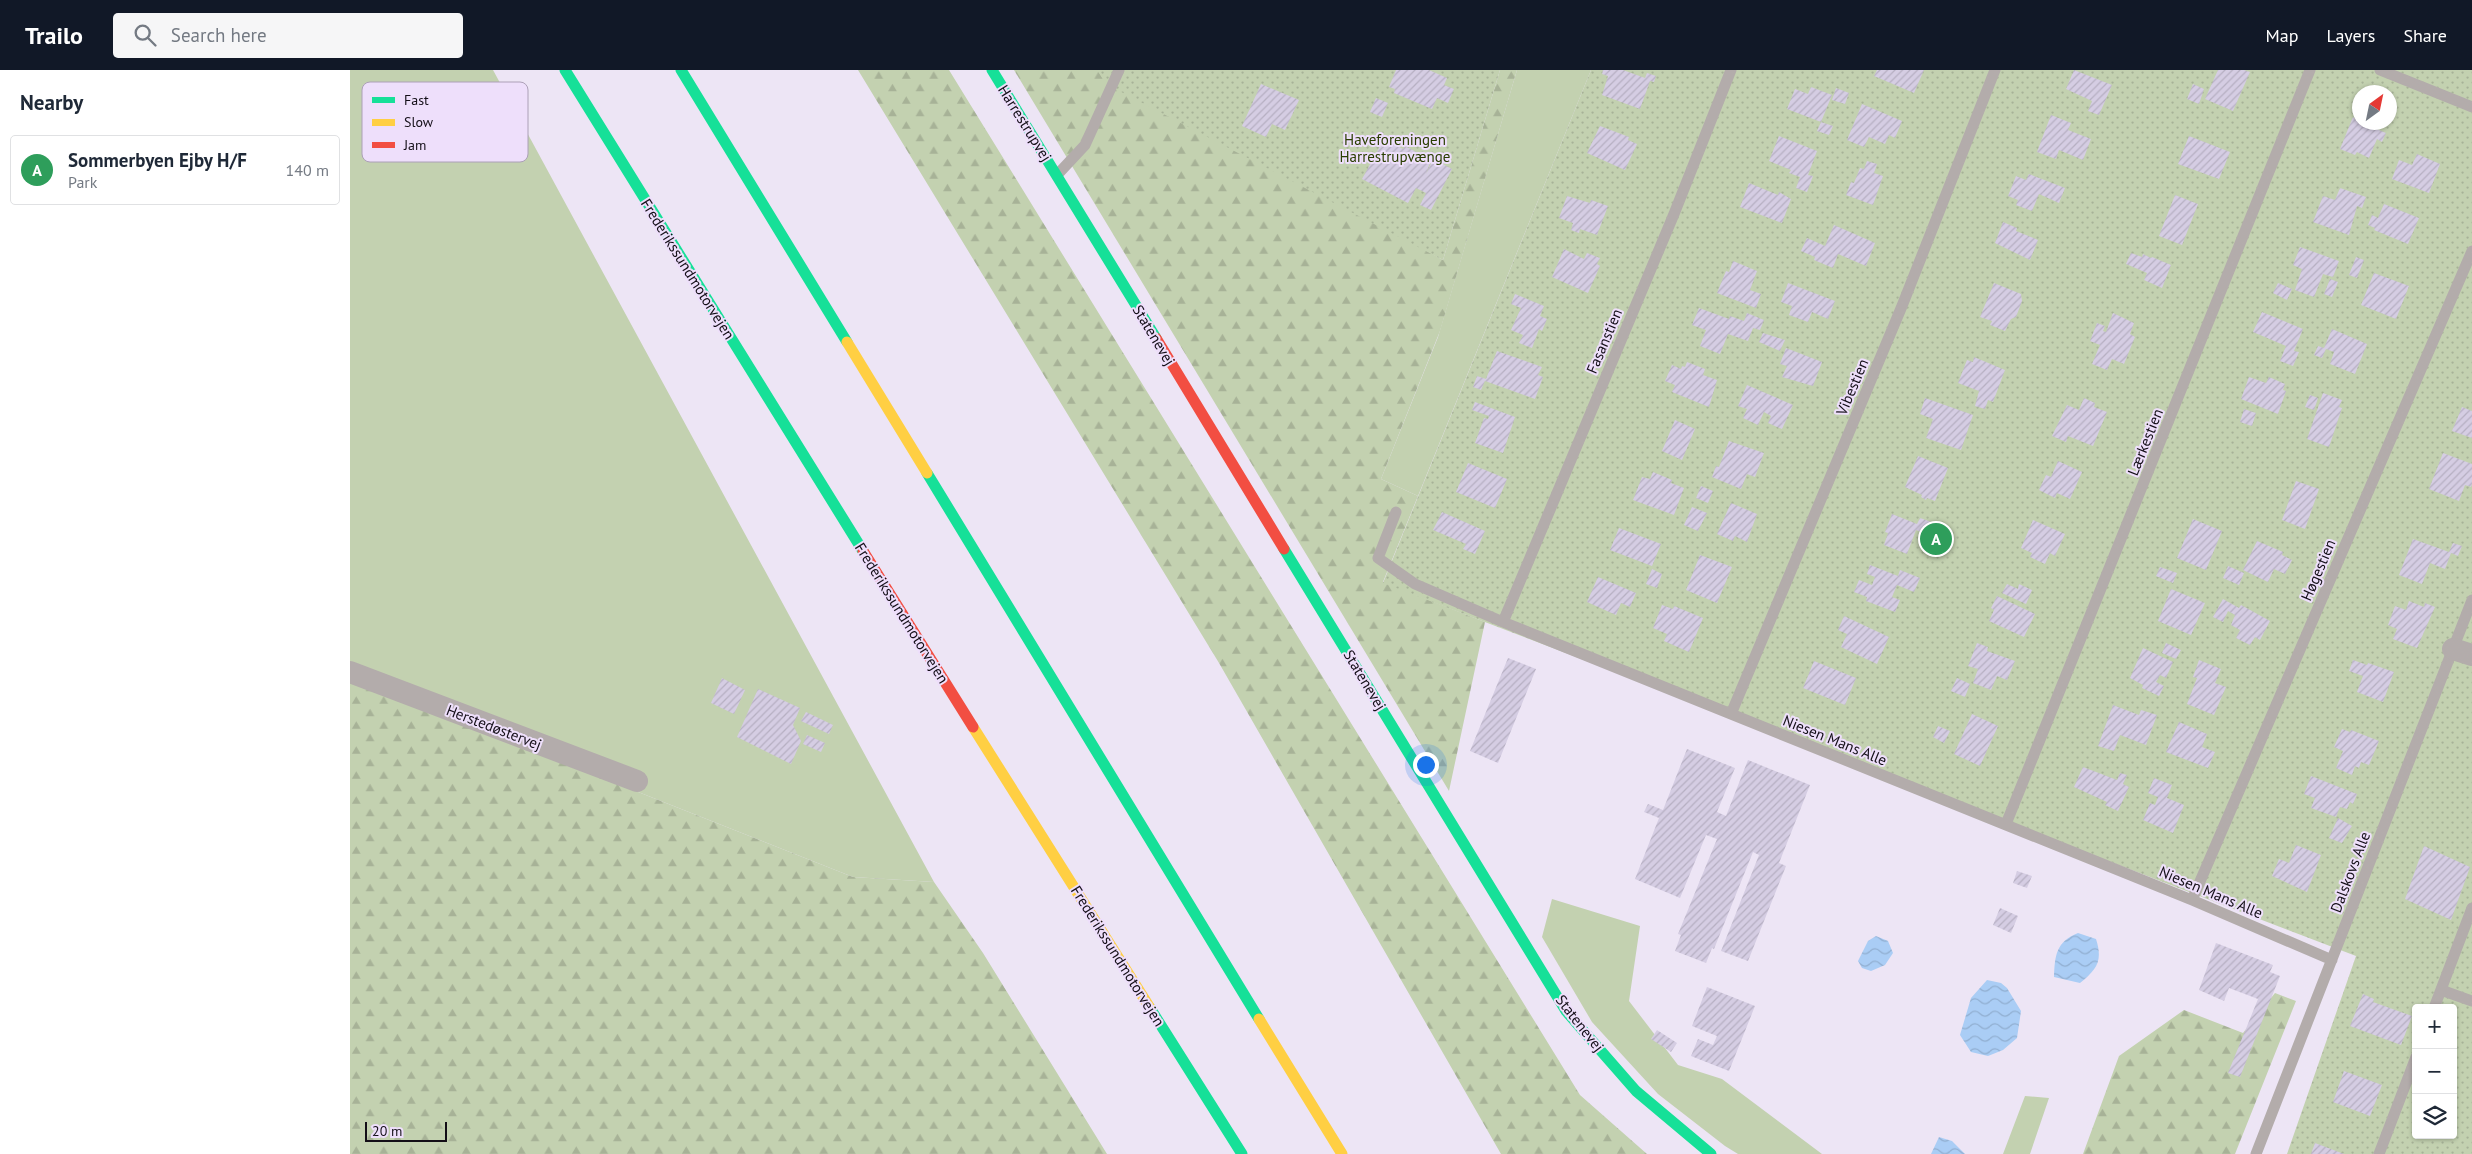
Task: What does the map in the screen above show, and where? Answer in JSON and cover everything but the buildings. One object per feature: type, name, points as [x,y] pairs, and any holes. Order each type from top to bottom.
[{"type":"main road","name":"Frederikssundmotorvejen","points":[[565,70],[824,489],[1242,1154]]},
{"type":"main road","points":[[681,70],[1342,1154]]},
{"type":"main road","name":"Harrestrupvej","points":[[992,70],[1058,175]]},
{"type":"main road","name":"Statenevej","points":[[1058,175],[1566,1012],[1636,1091],[1711,1154]]},
{"type":"street","name":"Herstedøstervej","points":[[350,672],[637,781]]},
{"type":"lane","points":[[1058,175],[1085,145],[1119,70]]},
{"type":"lane","name":"Fasanstien","points":[[1503,622],[1666,232],[1731,70]]},
{"type":"lane","name":"Vibestien","points":[[1731,714],[1902,306],[1995,70]]},
{"type":"lane","name":"Lærkestien","points":[[2006,824],[2310,70]]},
{"type":"lane","points":[[2380,70],[2472,107]]},
{"type":"lane","name":"Høgestien","points":[[2192,900],[2472,251]]},
{"type":"lane","name":"Niesen Mans Alle","points":[[1396,512],[1378,558],[1416,584],[1503,622],[2192,900],[2332,960]]},
{"type":"lane","name":"Dalskovs Alle","points":[[2256,1154],[2332,960],[2463,652],[2472,600]]},
{"type":"lane","points":[[2436,1004],[2472,908]]},
{"type":"lane","points":[[2441,990],[2472,1001]]},
{"type":"lane","points":[[2379,1154],[2412,1067]]},
{"type":"green space","points":[[350,70],[493,70],[500,82],[362,82],[362,162],[528,162],[528,134],[934,882],[853,877],[350,678]]},
{"type":"green space","points":[[858,70],[949,70],[1580,1095],[1647,1154],[1501,1154],[1219,663]]},
{"type":"green space","points":[[1014,70],[1110,70],[1443,260],[1500,70],[1517,70],[1440,331],[1381,479],[1418,496],[1383,582],[1485,622],[1449,791]]},
{"type":"green space","name":"Haveforeningen Harrestrupvænge","points":[[1097,70],[1500,70],[1443,260],[1106,84]]},
{"type":"green space","points":[[1517,70],[1591,70],[1418,496],[1381,479],[1438,337]]},
{"type":"green space","points":[[1591,70],[2472,70],[2472,1154],[2287,1154],[2356,956],[1383,583]]},
{"type":"green space","points":[[350,678],[853,877],[934,882],[983,953],[1107,1154],[350,1154]]},
{"type":"green space","points":[[1552,899],[1640,926],[1629,1001],[1678,1065],[1722,1079],[1822,1154],[1738,1154],[1658,1094],[1592,1022],[1542,937]]},
{"type":"green space","points":[[2275,993],[2296,1001],[2235,1154],[2083,1154],[2119,1056],[2184,1010],[2243,1033]]},
{"type":"green space","points":[[2025,1096],[2049,1098],[2030,1154],[2003,1154]]},
{"type":"water","points":[[2078,933],[2096,939],[2099,953],[2097,964],[2091,973],[2080,983],[2054,977],[2058,950],[2065,941]]},
{"type":"water","points":[[1876,936],[1888,941],[1893,953],[1885,965],[1871,971],[1862,968],[1858,961],[1868,941]]},
{"type":"water","points":[[1987,980],[2001,983],[2007,988],[2021,1011],[2017,1038],[2003,1050],[1988,1056],[1971,1052],[1960,1035],[1971,998]]},
{"type":"water","points":[[1939,1137],[1952,1141],[1965,1154],[1931,1154]]},
{"type":"traffic: fast","points":[[565,70],[863,551]]},
{"type":"traffic: fast","points":[[681,70],[847,342]]},
{"type":"traffic: fast","points":[[992,70],[1156,338]]},
{"type":"traffic: fast","points":[[927,473],[1259,1019]]},
{"type":"traffic: fast","points":[[1284,549],[1566,1011],[1636,1091],[1711,1154]]},
{"type":"traffic: fast","points":[[1150,1008],[1242,1154]]},
{"type":"traffic: slow","points":[[847,342],[927,473]]},
{"type":"traffic: slow","points":[[973,727],[1150,1008]]},
{"type":"traffic: slow","points":[[1259,1019],[1342,1154]]},
{"type":"traffic: jam","points":[[1156,338],[1284,549]]},
{"type":"traffic: jam","points":[[863,551],[973,727]]},
{"type":"place","name":"Sommerbyen Ejby H/F","points":[[1936,539]]}]
